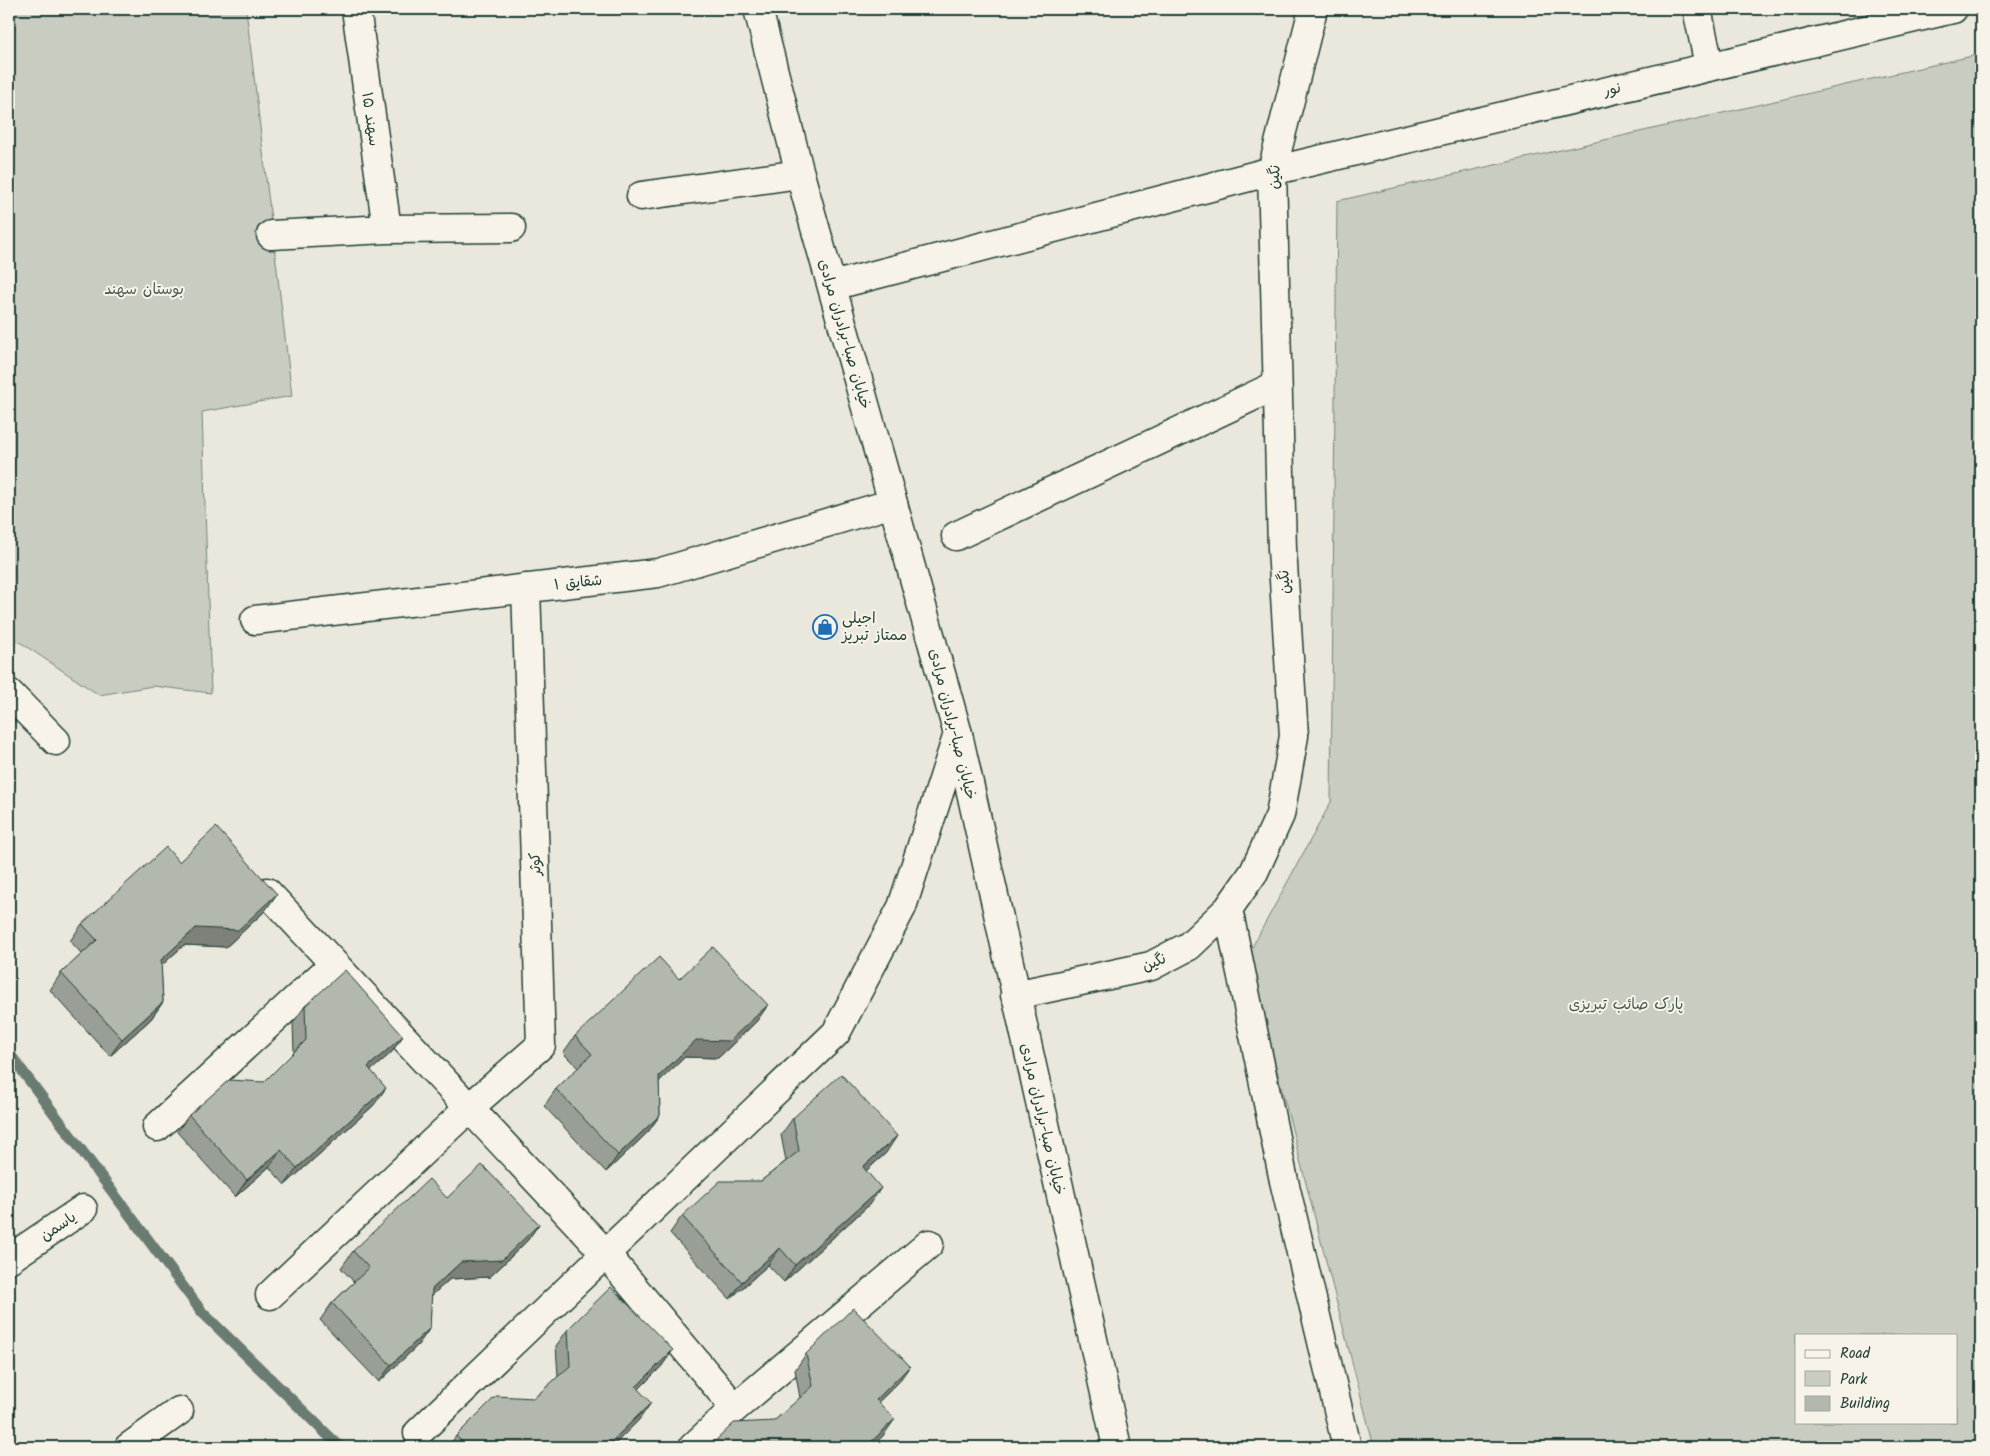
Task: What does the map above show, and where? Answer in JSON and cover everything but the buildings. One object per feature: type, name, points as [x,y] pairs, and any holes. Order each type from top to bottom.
[{"type":"street","name":"سهند ۱۵","points":[[356,9],[386,229]]},
{"type":"street","name":"خیابان صبا-برادران مرادی","points":[[758,9],[800,174],[958,734],[1117,1447]]},
{"type":"street","name":"نگین","points":[[1015,995],[1151,966],[1189,946],[1228,909],[1254,872],[1280,816],[1294,736],[1282,549],[1272,171],[1313,9]]},
{"type":"street","points":[[1697,9],[1709,65]]},
{"type":"street","name":"نور","points":[[832,286],[1272,171],[1709,65],[1953,9]]},
{"type":"street","points":[[641,196],[800,174]]},
{"type":"street","points":[[271,234],[386,229],[511,228]]},
{"type":"street","points":[[956,536],[1277,385]]},
{"type":"street","name":"شقایق ۱","points":[[255,620],[658,573],[893,503]]},
{"type":"street","name":"کوثر","points":[[270,1295],[540,1044],[526,588]]},
{"type":"street","points":[[9,692],[56,741]]},
{"type":"street","points":[[418,1433],[836,1033],[902,907],[958,734]]},
{"type":"street","points":[[267,892],[605,1253],[735,1408]]},
{"type":"street","points":[[1228,909],[1284,1181],[1347,1447]]},
{"type":"street","points":[[157,1127],[334,964]]},
{"type":"street","name":"یاسمن","points":[[9,1259],[82,1209]]},
{"type":"street","points":[[693,1447],[735,1408],[929,1244]]},
{"type":"street","points":[[128,1447],[179,1411]]},
{"type":"green space","name":"بوستان سهند","points":[[9,9],[246,9],[292,396],[202,412],[211,693],[153,686],[99,695],[9,635]]},
{"type":"green space","name":"پارک صائب تبریزی","points":[[1981,54],[1981,1447],[1374,1447],[1268,1036],[1244,962],[1331,802],[1337,201]]},
{"type":"waterway","points":[[9,1053],[202,1312],[340,1447]]},
{"type":"place","name":"اجیلی ممتاز تبریز","points":[[825,627]]}]
